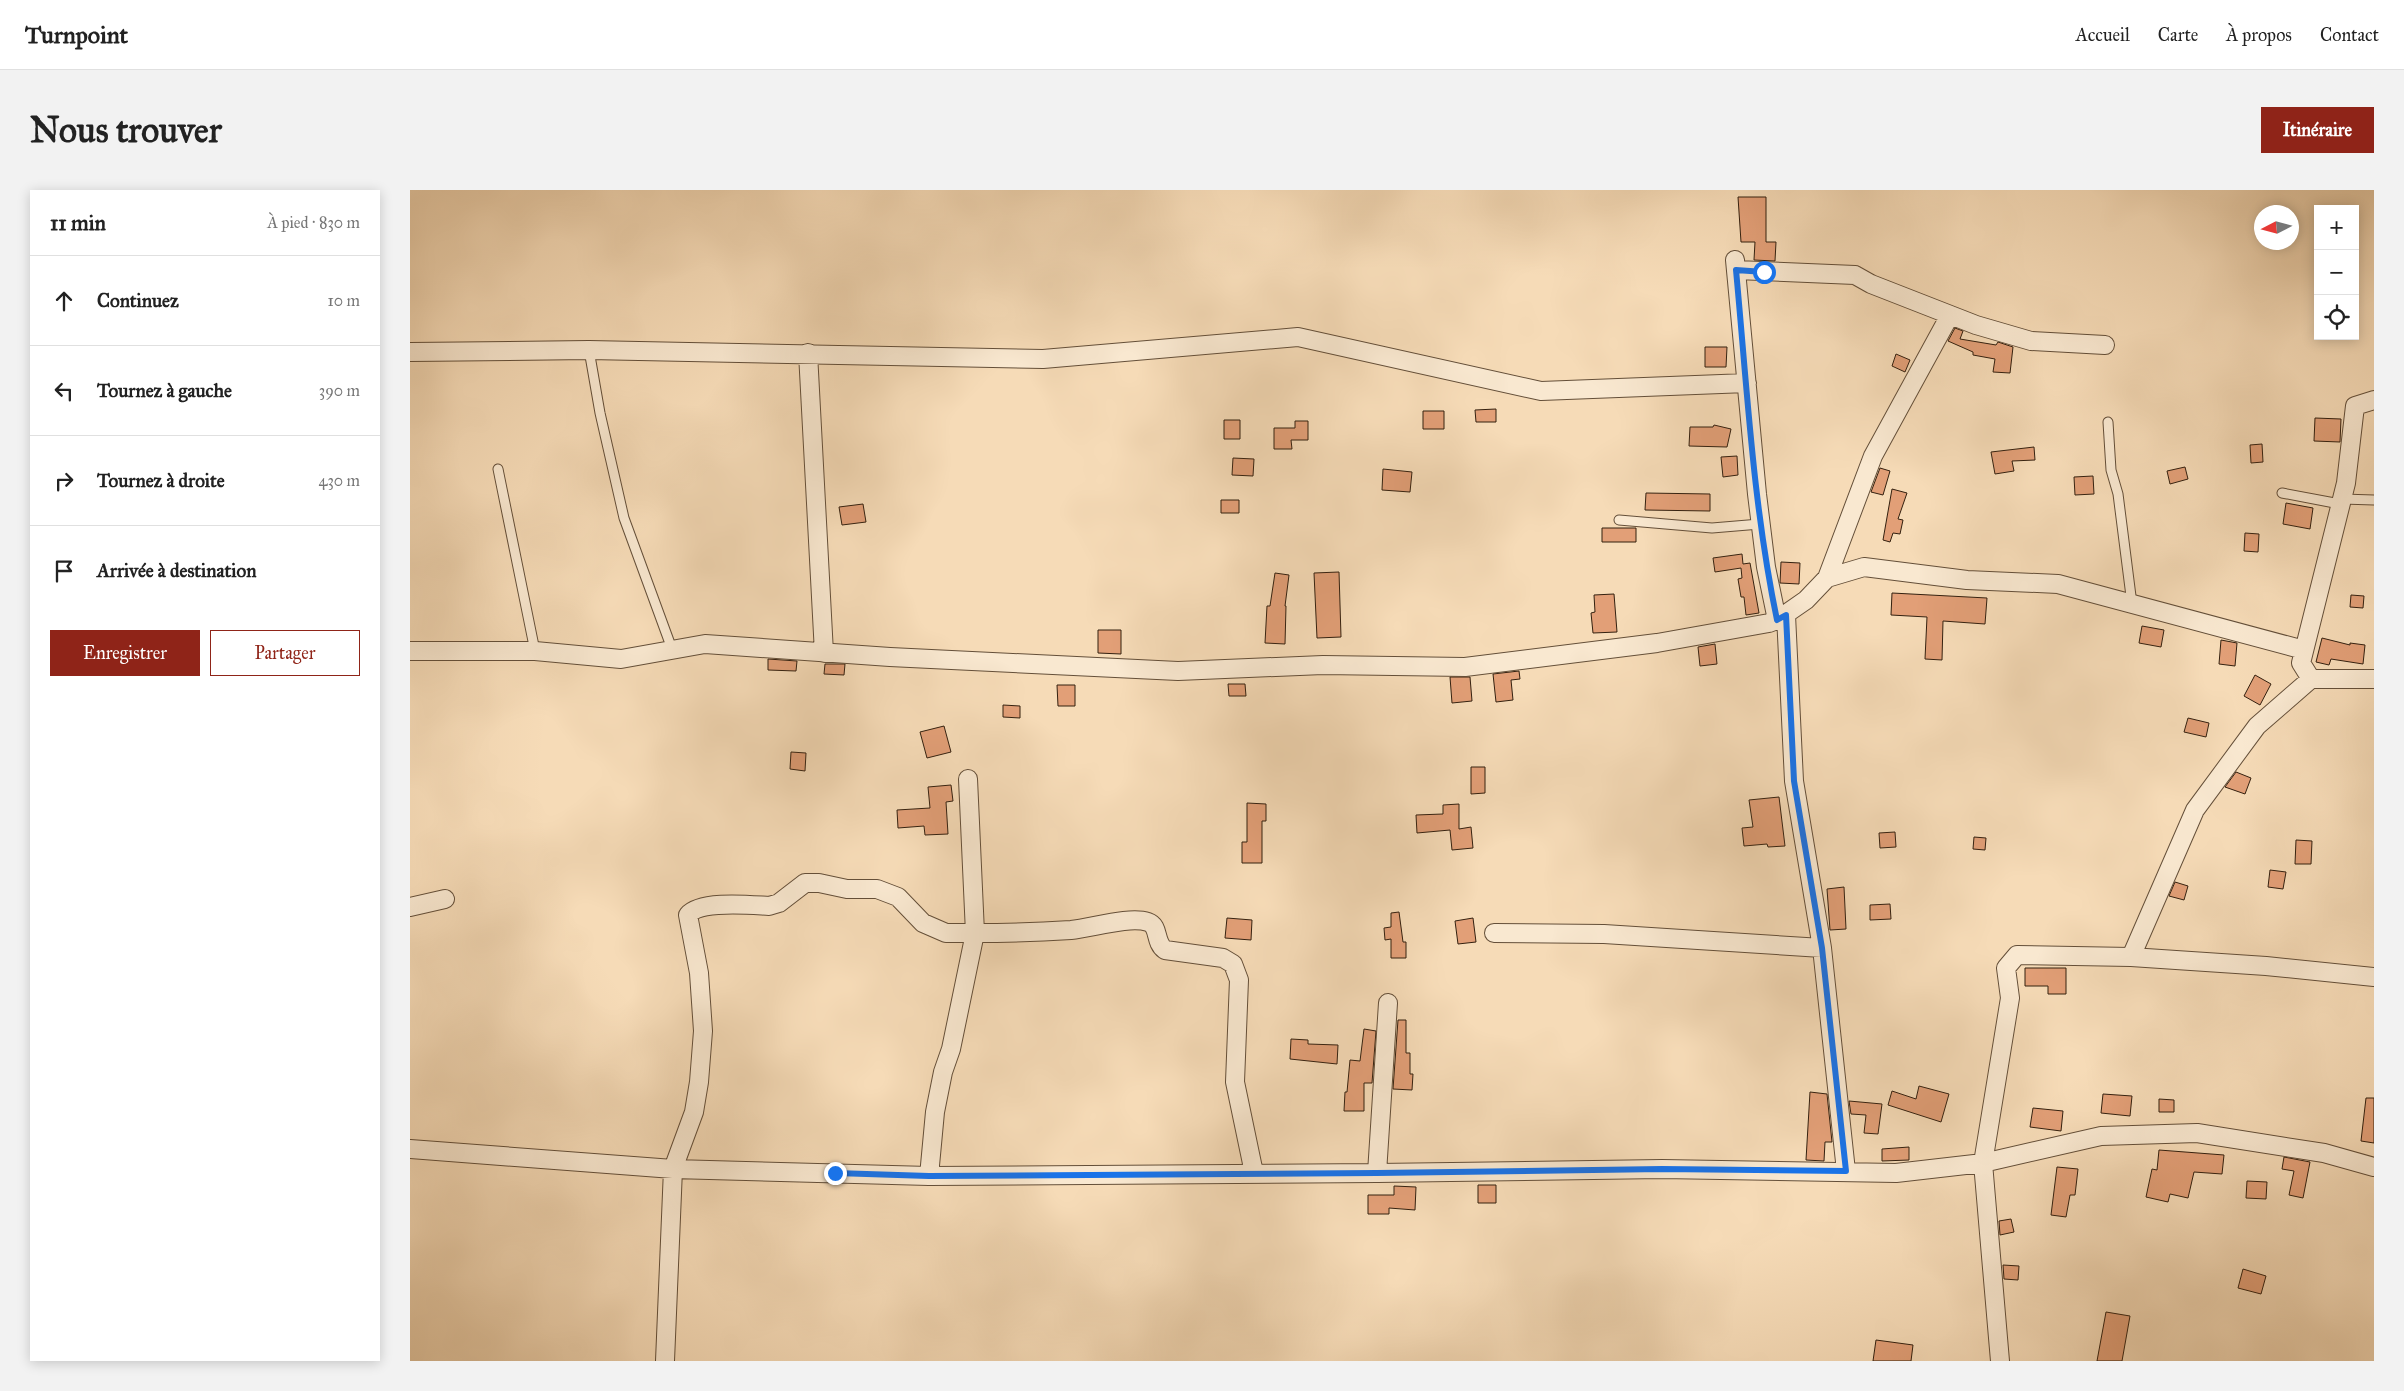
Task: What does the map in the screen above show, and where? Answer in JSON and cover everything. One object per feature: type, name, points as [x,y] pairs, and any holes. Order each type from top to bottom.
[{"type":"street","points":[[1846,1171],[1822,948],[1794,781],[1781,618],[1766,567],[1760,524],[1736,265],[1855,274],[1871,284],[1976,325],[2031,341],[2105,345]]},
{"type":"street","points":[[410,651],[535,651],[621,659],[705,644],[824,653],[1178,671],[1324,666],[1465,667],[1657,643],[1781,618],[1806,600],[1827,578],[1873,456],[1950,315]]},
{"type":"street","points":[[410,352],[589,350],[1043,359],[1298,337],[1541,391],[1747,383]]},
{"type":"street","points":[[808,353],[824,653]]},
{"type":"street","points":[[2312,679],[2301,663],[2341,502],[2351,447],[2355,406],[2374,400]]},
{"type":"street","points":[[1827,578],[1864,566],[1967,580],[2058,584],[2304,650]]},
{"type":"street","points":[[2131,957],[2194,810],[2257,726],[2312,679],[2374,679]]},
{"type":"street","points":[[929,1176],[935,1112],[943,1072],[951,1049],[975,933],[968,779]]},
{"type":"street","points":[[665,1361],[673,1169],[694,1112],[699,1082],[703,1031],[699,973],[688,924],[688,915],[691,911],[705,906],[769,906],[779,903],[805,883],[820,883],[848,889],[877,889],[898,897],[923,923],[946,933],[1018,933],[1074,930],[1136,921],[1149,922],[1154,927],[1159,946],[1166,950],[1223,958],[1233,964],[1239,980],[1235,1082],[1254,1173]]},
{"type":"street","points":[[410,907],[445,898]]},
{"type":"street","points":[[1494,933],[1604,934],[1822,948]]},
{"type":"street","points":[[2000,1361],[1984,1163],[2010,998],[2006,968],[2017,955],[2131,957],[2266,966],[2374,977]]},
{"type":"street","points":[[1377,1173],[1388,1002]]},
{"type":"street","points":[[410,1149],[673,1169],[929,1176],[1662,1169],[1896,1173],[1984,1163],[2102,1136],[2197,1133],[2324,1153],[2374,1167]]},
{"type":"lane","points":[[589,350],[600,413],[624,518],[672,649]]},
{"type":"lane","points":[[2108,422],[2111,470],[2118,494],[2132,604]]},
{"type":"lane","points":[[498,468],[535,651]]},
{"type":"lane","points":[[2282,493],[2341,502],[2374,500]]},
{"type":"lane","points":[[1619,520],[1712,528],[1760,524]]},
{"type":"building","points":[[1738,197],[1766,197],[1766,242],[1776,242],[1775,261],[1754,260],[1755,242],[1741,242]]},
{"type":"building","points":[[1955,328],[1963,331],[1960,339],[1996,345],[1998,342],[2013,347],[2010,373],[1993,372],[1995,359],[1973,355],[1973,352],[1948,341]]},
{"type":"building","points":[[1705,347],[1727,347],[1726,367],[1705,367]]},
{"type":"building","points":[[1896,354],[1910,360],[1905,372],[1892,366]]},
{"type":"building","points":[[1496,409],[1496,422],[1476,422],[1475,410]]},
{"type":"building","points":[[1423,411],[1444,411],[1444,429],[1423,429]]},
{"type":"building","points":[[2315,418],[2341,419],[2340,442],[2314,441]]},
{"type":"building","points":[[1224,420],[1240,420],[1240,439],[1224,439]]},
{"type":"building","points":[[1295,421],[1308,421],[1308,440],[1291,440],[1292,449],[1274,449],[1274,428],[1295,428]]},
{"type":"building","points":[[1714,425],[1731,429],[1727,447],[1689,446],[1690,427],[1713,427]]},
{"type":"building","points":[[2262,444],[2263,462],[2251,463],[2250,445]]},
{"type":"building","points":[[2034,447],[2035,460],[2012,461],[2014,471],[1995,474],[1991,452]]},
{"type":"building","points":[[1737,456],[1738,475],[1723,477],[1721,457]]},
{"type":"building","points":[[1233,458],[1254,459],[1253,476],[1232,475]]},
{"type":"building","points":[[2185,467],[2188,479],[2170,484],[2167,471]]},
{"type":"building","points":[[1880,468],[1890,471],[1883,495],[1871,492]]},
{"type":"building","points":[[1383,469],[1412,472],[1410,492],[1382,490]]},
{"type":"building","points":[[2093,476],[2094,494],[2075,495],[2074,477]]},
{"type":"building","points":[[1892,489],[1907,493],[1898,519],[1903,520],[1900,534],[1893,533],[1890,542],[1883,540]]},
{"type":"building","points":[[1646,493],[1710,494],[1710,511],[1645,510]]},
{"type":"building","points":[[1221,500],[1239,500],[1239,513],[1221,513]]},
{"type":"building","points":[[2286,503],[2313,508],[2310,529],[2283,524]]},
{"type":"building","points":[[863,504],[866,522],[842,525],[839,507]]},
{"type":"building","points":[[1602,528],[1636,528],[1636,542],[1602,542]]},
{"type":"building","points":[[2245,533],[2259,534],[2258,552],[2244,551]]},
{"type":"building","points":[[1742,554],[1743,564],[1750,563],[1759,613],[1746,615],[1744,597],[1741,597],[1738,579],[1742,578],[1741,568],[1715,572],[1713,558]]},
{"type":"building","points":[[1781,562],[1800,563],[1799,584],[1780,583]]},
{"type":"building","points":[[1339,572],[1341,637],[1317,638],[1314,573]]},
{"type":"building","points":[[1275,573],[1289,575],[1285,606],[1285,644],[1265,643],[1267,606],[1270,606]]},
{"type":"building","points":[[1892,593],[1987,598],[1985,624],[1943,621],[1942,660],[1925,659],[1927,617],[1891,615]]},
{"type":"building","points":[[1614,594],[1617,632],[1593,633],[1591,613],[1595,612],[1594,595]]},
{"type":"building","points":[[2351,595],[2364,596],[2363,608],[2350,607]]},
{"type":"building","points":[[2142,626],[2164,630],[2161,647],[2139,643]]},
{"type":"building","points":[[1098,630],[1121,630],[1121,654],[1098,653]]},
{"type":"building","points":[[2322,638],[2350,645],[2350,643],[2365,645],[2363,664],[2331,659],[2329,665],[2316,662]]},
{"type":"building","points":[[2221,640],[2237,643],[2235,666],[2219,664]]},
{"type":"building","points":[[1715,644],[1717,664],[1700,666],[1698,647]]},
{"type":"building","points":[[768,659],[797,661],[796,671],[768,670]]},
{"type":"building","points":[[825,664],[845,664],[844,675],[824,674]]},
{"type":"building","points":[[1519,671],[1520,679],[1511,680],[1513,700],[1496,702],[1493,674]]},
{"type":"building","points":[[2255,675],[2271,684],[2260,705],[2244,696]]},
{"type":"building","points":[[1450,677],[1470,677],[1472,701],[1452,703]]},
{"type":"building","points":[[1228,684],[1245,684],[1246,696],[1229,696]]},
{"type":"building","points":[[1057,685],[1075,685],[1075,706],[1058,706]]},
{"type":"building","points":[[1003,705],[1020,706],[1020,718],[1003,717]]},
{"type":"building","points":[[2188,718],[2209,723],[2206,737],[2184,732]]},
{"type":"building","points":[[944,726],[951,752],[927,758],[920,732]]},
{"type":"building","points":[[791,752],[806,753],[805,771],[790,769]]},
{"type":"building","points":[[1471,767],[1485,767],[1485,793],[1471,794]]},
{"type":"building","points":[[2236,772],[2251,778],[2245,794],[2225,787]]},
{"type":"building","points":[[951,785],[953,801],[946,802],[948,834],[925,835],[924,826],[898,828],[897,810],[930,808],[928,787]]},
{"type":"building","points":[[1779,797],[1785,846],[1768,847],[1767,844],[1744,846],[1742,828],[1753,827],[1749,800]]},
{"type":"building","points":[[1247,803],[1266,804],[1266,821],[1262,821],[1262,863],[1242,863],[1242,842],[1247,842]]},
{"type":"building","points":[[1459,804],[1459,829],[1471,827],[1473,848],[1452,850],[1450,830],[1417,833],[1416,815],[1443,814],[1443,805]]},
{"type":"building","points":[[1895,832],[1896,847],[1880,848],[1879,833]]},
{"type":"building","points":[[1974,837],[1986,838],[1985,850],[1973,849]]},
{"type":"building","points":[[2296,840],[2312,841],[2311,864],[2295,864]]},
{"type":"building","points":[[2270,870],[2286,872],[2283,889],[2268,887]]},
{"type":"building","points":[[2175,882],[2188,886],[2184,900],[2169,896]]},
{"type":"building","points":[[1844,887],[1846,929],[1830,930],[1827,889]]},
{"type":"building","points":[[1890,904],[1891,919],[1870,920],[1870,905]]},
{"type":"building","points":[[1399,912],[1403,942],[1406,942],[1406,958],[1391,958],[1391,939],[1385,940],[1384,928],[1391,927],[1391,913]]},
{"type":"building","points":[[1227,918],[1252,920],[1251,940],[1225,938]]},
{"type":"building","points":[[1473,918],[1476,942],[1458,944],[1455,921]]},
{"type":"building","points":[[2025,968],[2066,968],[2066,994],[2048,994],[2048,986],[2025,986]]},
{"type":"building","points":[[1398,1020],[1406,1020],[1406,1053],[1410,1053],[1410,1074],[1413,1074],[1412,1090],[1393,1089]]},
{"type":"building","points":[[1364,1029],[1376,1031],[1372,1083],[1364,1083],[1364,1111],[1344,1111],[1350,1060],[1360,1061]]},
{"type":"building","points":[[1291,1039],[1308,1040],[1308,1044],[1338,1045],[1337,1064],[1290,1059]]},
{"type":"building","points":[[1919,1086],[1949,1094],[1941,1122],[1888,1105],[1892,1091],[1916,1099]]},
{"type":"building","points":[[1810,1092],[1827,1094],[1832,1142],[1825,1142],[1824,1161],[1806,1160]]},
{"type":"building","points":[[2103,1094],[2132,1096],[2130,1116],[2101,1113]]},
{"type":"building","points":[[2366,1098],[2374,1098],[2374,1143],[2361,1141]]},
{"type":"building","points":[[2159,1099],[2174,1100],[2174,1112],[2159,1112]]},
{"type":"building","points":[[1849,1101],[1882,1104],[1878,1134],[1864,1133],[1866,1115],[1851,1114]]},
{"type":"building","points":[[2033,1108],[2063,1111],[2061,1131],[2030,1127]]},
{"type":"building","points":[[1909,1147],[1909,1160],[1882,1161],[1882,1149]]},
{"type":"building","points":[[2159,1150],[2224,1155],[2222,1174],[2194,1172],[2188,1198],[2170,1194],[2168,1202],[2146,1197],[2152,1169],[2157,1170]]},
{"type":"building","points":[[2284,1157],[2310,1162],[2303,1198],[2289,1195],[2294,1171],[2282,1169]]},
{"type":"building","points":[[2057,1167],[2078,1169],[2075,1195],[2070,1195],[2066,1217],[2051,1215]]},
{"type":"building","points":[[2247,1181],[2267,1182],[2266,1199],[2246,1198]]},
{"type":"building","points":[[1478,1185],[1496,1185],[1496,1203],[1478,1203]]},
{"type":"building","points":[[1394,1186],[1416,1187],[1415,1210],[1389,1208],[1389,1214],[1368,1214],[1368,1195],[1394,1195]]},
{"type":"building","points":[[2011,1219],[2014,1232],[2000,1235],[1999,1221]]},
{"type":"building","points":[[2003,1265],[2019,1266],[2018,1280],[2004,1279]]},
{"type":"building","points":[[2243,1269],[2266,1276],[2261,1294],[2238,1288]]},
{"type":"building","points":[[2106,1312],[2130,1316],[2122,1361],[2097,1361]]},
{"type":"building","points":[[1876,1340],[1913,1345],[1911,1361],[1873,1361]]},
{"type":"route","points":[[835,1173],[929,1176],[1662,1169],[1846,1171],[1822,948],[1794,781],[1786,615],[1777,620],[1766,567],[1756,494],[1736,270],[1764,272]]}]
